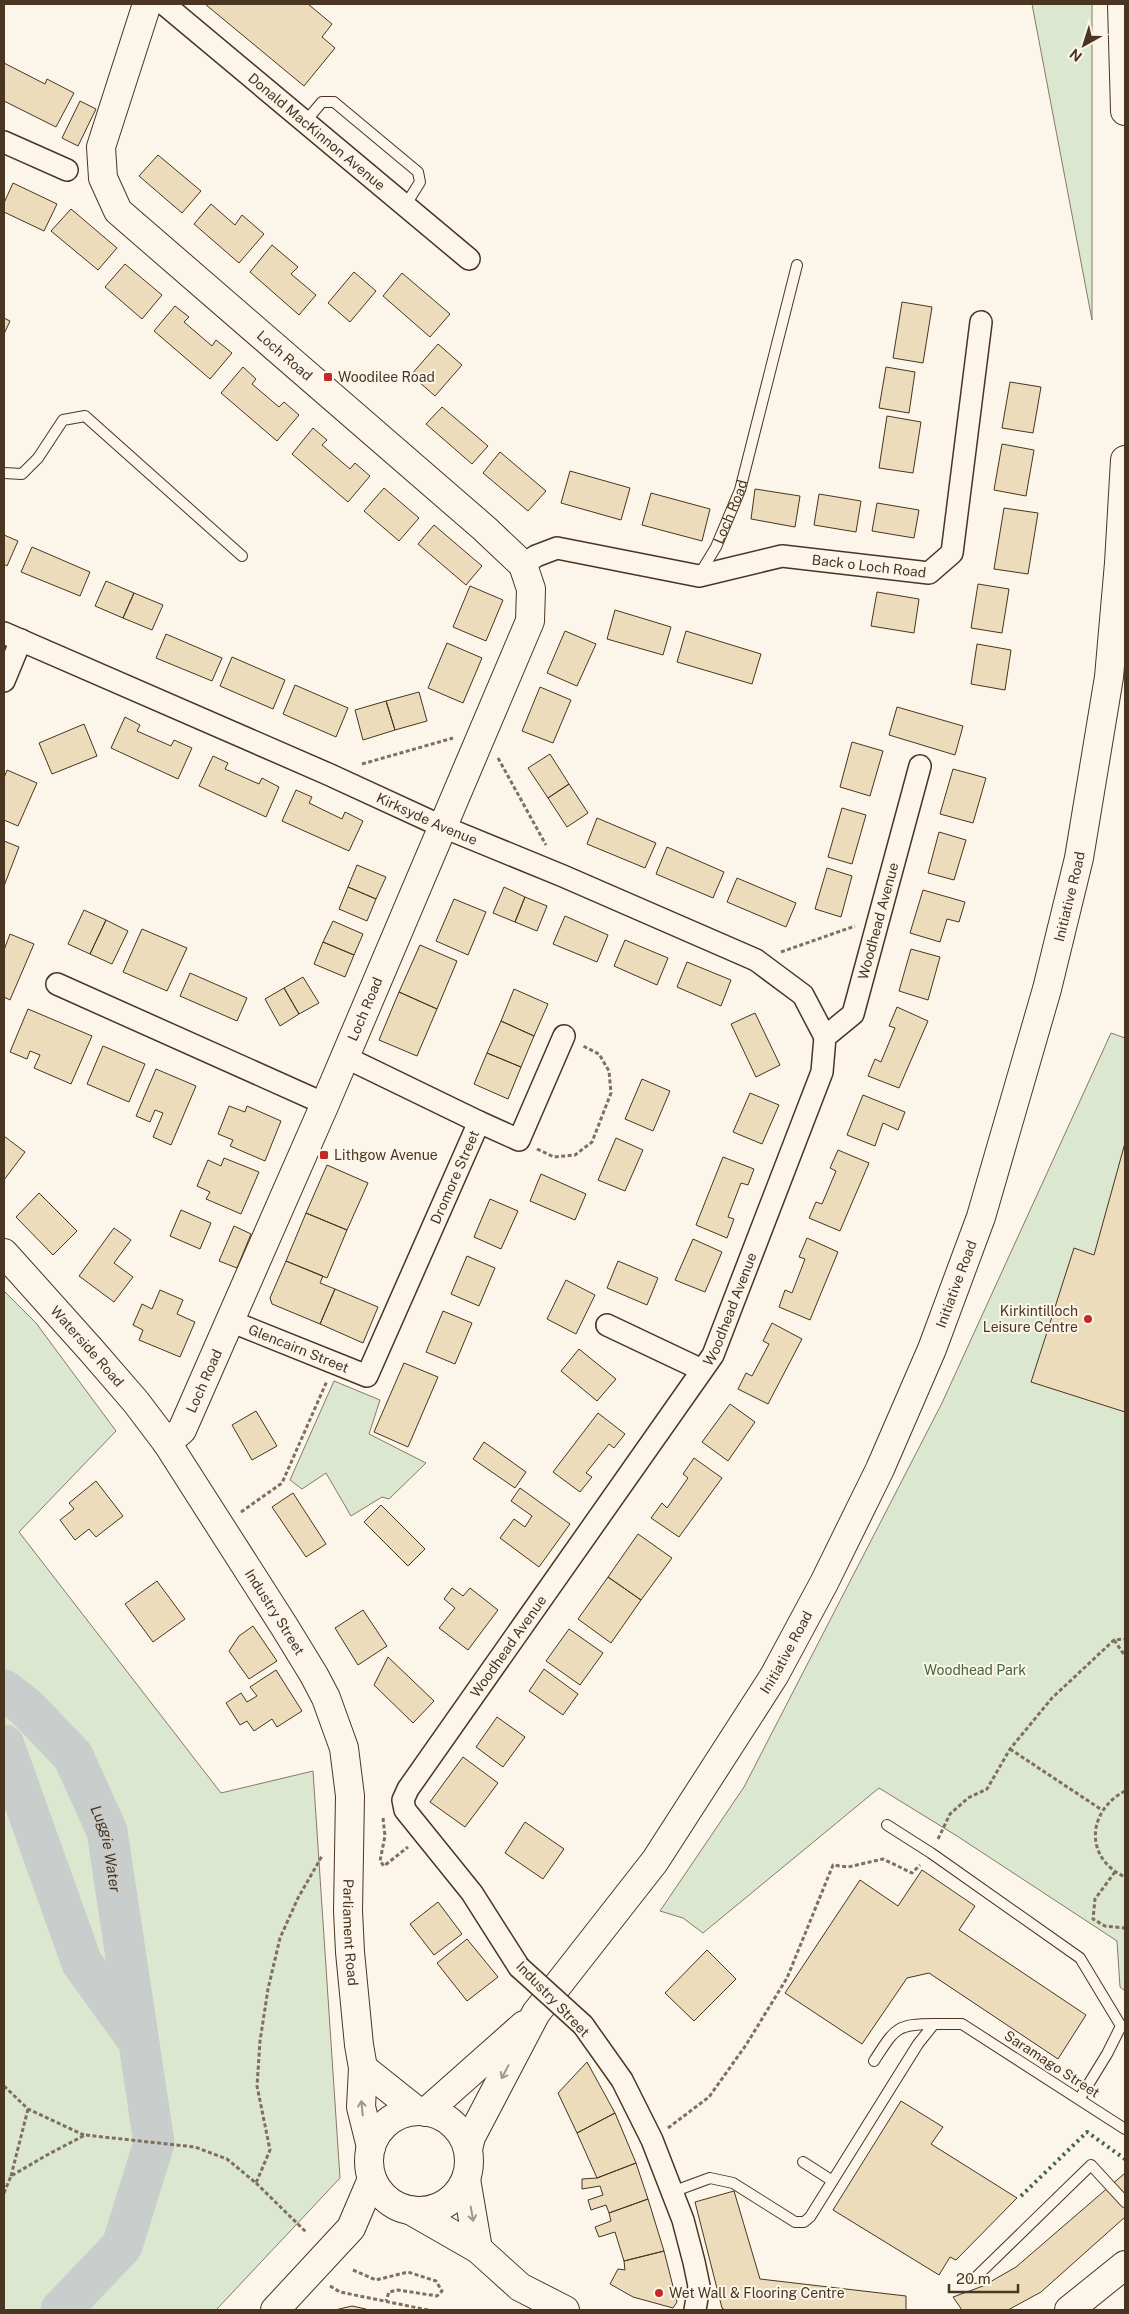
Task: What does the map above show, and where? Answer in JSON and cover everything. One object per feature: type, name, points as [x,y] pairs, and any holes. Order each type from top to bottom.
[{"type":"main road","name":"Loch Road","points":[[146,4],[101,147],[103,178],[118,211],[485,529],[523,564],[530,588],[530,620],[441,826],[345,1057],[182,1430],[167,1443]]},
{"type":"main road","points":[[1122,4],[1125,111]]},
{"type":"main road","name":"Initiative Road","points":[[536,2013],[654,1861],[774,1676],[824,1583],[880,1469],[935,1340],[982,1217],[1046,989],[1079,858],[1109,677],[1119,563],[1125,460]]},
{"type":"main road","name":"Waterside Road","points":[[4,1253],[104,1365],[167,1443]]},
{"type":"main road","name":"Industry Street","points":[[167,1443],[284,1626],[322,1691],[344,1748],[350,1796]]},
{"type":"main road","name":"Parliament Road","points":[[350,1796],[348,1911],[350,1952],[363,2068],[360,2107],[371,2146]]},
{"type":"main road","points":[[536,2013],[422,2111],[397,2116],[381,2128],[371,2146],[369,2163],[372,2179],[381,2193],[478,2249],[520,2287],[565,2310]]},
{"type":"main road","points":[[478,2249],[466,2179],[471,2137],[536,2013]]},
{"type":"main road","points":[[363,2068],[422,2111],[438,2115],[457,2128],[468,2150]]},
{"type":"main road","points":[[275,2310],[351,2228],[372,2179]]},
{"type":"main road","points":[[351,2228],[406,2209],[421,2211],[444,2205],[453,2198],[466,2179]]},
{"type":"main road","points":[[1071,2310],[1125,2265]]},
{"type":"street","name":"Donald MacKinnon Avenue","points":[[164,4],[469,259]]},
{"type":"street","points":[[5,145],[67,170]]},
{"type":"street","name":"Back o Loch Road","points":[[699,576],[782,556],[929,573],[952,553],[981,322]]},
{"type":"street","points":[[523,564],[536,556],[557,548],[699,576]]},
{"type":"street","points":[[4,682],[12,637]]},
{"type":"street","name":"Kirksyde Avenue","points":[[12,637],[319,770],[441,826],[572,880],[756,960],[803,995],[825,1037]]},
{"type":"street","name":"Woodhead Avenue","points":[[408,1789],[713,1355],[822,1072],[825,1037],[853,1014],[920,766]]},
{"type":"street","points":[[57,984],[325,1104]]},
{"type":"street","points":[[519,1140],[564,1036]]},
{"type":"street","points":[[345,1057],[479,1122]]},
{"type":"street","name":"Dromore Street","points":[[368,1376],[479,1122],[519,1140]]},
{"type":"street","name":"Glencairn Street","points":[[230,1321],[368,1376]]},
{"type":"street","points":[[607,1325],[702,1370]]},
{"type":"street","name":"Industry Street","points":[[408,1789],[403,1800],[405,1810],[472,1893],[519,1967],[583,2025],[622,2080],[652,2140],[683,2220],[699,2286],[695,2310]]},
{"type":"lane","points":[[306,122],[322,102],[334,102],[418,172],[420,182],[405,206]]},
{"type":"lane","name":"Loch Road","points":[[699,576],[716,547],[740,490],[797,265]]},
{"type":"lane","points":[[4,473],[22,474],[38,458],[63,420],[85,416],[242,556]]},
{"type":"lane","points":[[887,1825],[931,1853],[1080,1958],[1121,2026],[1107,2054],[1080,2098]]},
{"type":"lane","points":[[874,2061],[892,2033],[907,2024],[934,2024]]},
{"type":"lane","points":[[672,2192],[710,2178],[733,2183],[795,2222],[804,2222],[810,2217],[831,2180],[918,2044],[934,2024]]},
{"type":"lane","name":"Saramago Street","points":[[934,2024],[962,2024],[1080,2098],[1125,2129]]},
{"type":"lane","points":[[803,2162],[831,2180]]},
{"type":"lane","points":[[975,2278],[1091,2165],[1125,2202]]},
{"type":"path","points":[[756,960],[878,918]]},
{"type":"path","points":[[519,1140],[554,1157],[575,1155],[592,1142],[611,1092],[609,1071],[599,1054],[564,1036]]},
{"type":"path","points":[[219,1526],[282,1483],[335,1362]]},
{"type":"path","points":[[652,2140],[709,2096],[746,2045],[787,1978],[834,1865],[848,1867],[882,1859],[912,1873],[931,1853],[950,1814],[968,1798],[986,1789],[1010,1749],[1052,1698],[1114,1640],[1125,1639]]},
{"type":"path","points":[[1114,1640],[1125,1656]]},
{"type":"path","points":[[1010,1749],[1102,1810]]},
{"type":"path","points":[[1125,1791],[1114,1797],[1102,1810],[1095,1829],[1095,1841],[1099,1853],[1115,1872],[1125,1877]]},
{"type":"path","points":[[382,1809],[385,1836],[380,1861],[384,1866],[425,1833]]},
{"type":"path","points":[[256,2184],[270,2150],[257,2086],[260,2041],[268,1989],[280,1938],[298,1898],[322,1859],[323,1850]]},
{"type":"path","points":[[1115,1872],[1095,1899],[1093,1919],[1105,1926],[1125,1928]]},
{"type":"path","points":[[4,2086],[28,2108],[85,2135],[194,2147],[227,2160],[256,2184],[306,2232]]},
{"type":"path","points":[[4,2193],[11,2176],[28,2108]]},
{"type":"path","points":[[11,2176],[85,2135]]},
{"type":"path","points":[[353,2270],[376,2280],[408,2272],[436,2281],[442,2291],[437,2296],[398,2290],[389,2292],[386,2301]]},
{"type":"path","points":[[312,2272],[340,2292],[428,2310]]},
{"type":"green space","points":[[1032,4],[1092,4],[1092,320]]},
{"type":"green space","name":"Woodhead Park","points":[[1111,1033],[1125,1038],[1125,1991],[1120,1987],[1117,1941],[957,1836],[879,1788],[703,1933],[683,1918],[660,1911],[744,1787],[942,1403]]},
{"type":"green space","points":[[4,1291],[36,1323],[116,1431],[19,1532],[221,1793],[313,1771],[340,2178],[216,2310],[4,2310]]},
{"type":"green space","points":[[334,1381],[380,1400],[369,1434],[426,1463],[389,1499],[382,1497],[351,1516],[326,1473],[302,1489],[290,1480]]},
{"type":"building","points":[[205,4],[308,4],[332,24],[322,37],[335,48],[304,86]]},
{"type":"building","points":[[4,63],[45,84],[47,79],[74,93],[56,127],[4,101]]},
{"type":"building","points":[[80,101],[96,109],[78,146],[62,138]]},
{"type":"building","points":[[158,155],[201,191],[182,213],[139,176]]},
{"type":"building","points":[[13,183],[57,204],[44,231],[4,212],[4,203]]},
{"type":"building","points":[[211,204],[235,225],[242,215],[264,234],[239,263],[194,224]]},
{"type":"building","points":[[71,209],[117,248],[98,270],[51,231]]},
{"type":"building","points":[[272,245],[298,267],[291,274],[316,295],[299,315],[250,272]]},
{"type":"building","points":[[125,264],[162,295],[142,319],[105,287]]},
{"type":"building","points":[[354,272],[376,291],[350,322],[328,303]]},
{"type":"building","points":[[402,273],[450,314],[430,337],[383,296]]},
{"type":"building","points":[[902,302],[932,307],[923,363],[893,358]]},
{"type":"building","points":[[175,306],[189,317],[184,322],[212,346],[216,340],[232,353],[210,379],[154,331]]},
{"type":"building","points":[[4,318],[10,321],[4,334]]},
{"type":"building","points":[[438,344],[462,365],[435,396],[411,375]]},
{"type":"building","points":[[243,367],[256,379],[252,384],[279,407],[284,402],[299,415],[277,441],[221,393]]},
{"type":"building","points":[[886,367],[915,372],[909,413],[879,408]]},
{"type":"building","points":[[1010,382],[1041,387],[1033,433],[1002,428]]},
{"type":"building","points":[[442,407],[488,446],[472,464],[426,424]]},
{"type":"building","points":[[887,416],[921,422],[913,473],[879,468]]},
{"type":"building","points":[[313,428],[327,440],[322,445],[350,469],[355,463],[370,476],[348,502],[292,454]]},
{"type":"building","points":[[1002,444],[1034,450],[1026,496],[994,490]]},
{"type":"building","points":[[500,452],[546,491],[528,511],[483,473]]},
{"type":"building","points":[[570,471],[630,488],[621,520],[561,503]]},
{"type":"building","points":[[384,488],[419,518],[399,541],[364,511]]},
{"type":"building","points":[[755,489],[800,496],[795,527],[751,519]]},
{"type":"building","points":[[651,493],[710,509],[702,541],[642,525]]},
{"type":"building","points":[[819,494],[861,501],[856,532],[814,525]]},
{"type":"building","points":[[877,503],[919,510],[914,538],[872,531]]},
{"type":"building","points":[[1004,508],[1038,513],[1028,574],[994,569]]},
{"type":"building","points":[[434,525],[482,566],[466,585],[418,544]]},
{"type":"building","points":[[4,535],[18,541],[7,566],[4,564]]},
{"type":"building","points":[[32,547],[90,572],[80,596],[21,572]]},
{"type":"building","points":[[106,581],[134,593],[123,618],[95,606]]},
{"type":"building","points":[[978,584],[1009,589],[1002,633],[971,628]]},
{"type":"building","points":[[470,586],[503,600],[486,641],[453,627]]},
{"type":"building","points":[[877,592],[919,599],[914,633],[871,626]]},
{"type":"building","points":[[134,593],[163,605],[152,630],[123,618]]},
{"type":"building","points":[[615,610],[671,627],[663,655],[607,639]]},
{"type":"building","points":[[565,631],[596,644],[577,686],[547,673]]},
{"type":"building","points":[[686,631],[761,654],[752,684],[677,662]]},
{"type":"building","points":[[166,634],[222,658],[212,681],[156,658]]},
{"type":"building","points":[[447,643],[482,658],[463,703],[428,688]]},
{"type":"building","points":[[977,644],[1011,650],[1005,690],[971,684]]},
{"type":"building","points":[[232,657],[285,680],[273,709],[220,686]]},
{"type":"building","points":[[295,685],[348,708],[336,737],[283,714]]},
{"type":"building","points":[[540,687],[571,700],[553,743],[522,731]]},
{"type":"building","points":[[419,692],[427,721],[395,730],[386,701]]},
{"type":"building","points":[[386,701],[395,730],[363,740],[355,710]]},
{"type":"building","points":[[897,707],[963,726],[955,755],[889,735]]},
{"type":"building","points":[[125,717],[140,725],[137,731],[171,746],[174,740],[192,748],[178,779],[111,748]]},
{"type":"building","points":[[84,724],[97,756],[52,774],[39,743]]},
{"type":"building","points":[[852,742],[883,751],[870,796],[840,787]]},
{"type":"building","points":[[550,754],[569,784],[548,798],[528,768]]},
{"type":"building","points":[[213,756],[228,763],[225,769],[259,784],[262,778],[279,787],[266,817],[199,786]]},
{"type":"building","points":[[953,769],[986,778],[973,823],[940,814]]},
{"type":"building","points":[[7,770],[37,783],[18,826],[4,820],[4,778]]},
{"type":"building","points":[[569,784],[588,813],[567,827],[548,798]]},
{"type":"building","points":[[296,790],[312,797],[309,803],[342,819],[345,812],[363,821],[349,851],[282,821]]},
{"type":"building","points":[[842,808],[866,815],[852,864],[828,857]]},
{"type":"building","points":[[597,818],[656,843],[645,868],[587,844]]},
{"type":"building","points":[[939,832],[966,840],[954,880],[928,873]]},
{"type":"building","points":[[4,841],[19,847],[4,886]]},
{"type":"building","points":[[667,847],[724,872],[713,898],[656,874]]},
{"type":"building","points":[[357,865],[386,877],[376,899],[348,887]]},
{"type":"building","points":[[827,868],[852,876],[841,917],[815,909]]},
{"type":"building","points":[[737,878],[796,903],[786,927],[727,902]]},
{"type":"building","points":[[348,887],[376,899],[367,921],[339,909]]},
{"type":"building","points":[[504,887],[525,897],[515,922],[493,913]]},
{"type":"building","points":[[923,890],[965,902],[959,922],[947,919],[940,942],[910,933]]},
{"type":"building","points":[[525,897],[547,906],[537,931],[515,922]]},
{"type":"building","points":[[454,899],[486,912],[468,955],[436,941]]},
{"type":"building","points":[[84,910],[106,920],[90,954],[68,944]]},
{"type":"building","points":[[565,916],[608,935],[597,962],[553,944]]},
{"type":"building","points":[[106,920],[128,931],[112,964],[90,954]]},
{"type":"building","points":[[333,921],[363,934],[354,955],[323,942]]},
{"type":"building","points":[[142,929],[187,948],[167,991],[123,972]]},
{"type":"building","points":[[10,934],[34,944],[10,1000],[4,997],[4,950]]},
{"type":"building","points":[[625,940],[668,958],[657,985],[614,966]]},
{"type":"building","points":[[323,942],[354,955],[345,977],[314,964]]},
{"type":"building","points":[[420,945],[457,961],[437,1009],[399,992]]},
{"type":"building","points":[[911,949],[940,957],[928,1000],[899,991]]},
{"type":"building","points":[[687,962],[731,980],[721,1006],[677,987]]},
{"type":"building","points":[[190,973],[247,998],[237,1021],[180,996]]},
{"type":"building","points":[[303,977],[319,1003],[299,1014],[284,988]]},
{"type":"building","points":[[284,988],[299,1014],[280,1026],[265,999]]},
{"type":"building","points":[[514,989],[548,1004],[534,1036],[501,1021]]},
{"type":"building","points":[[399,992],[437,1009],[417,1056],[379,1040]]},
{"type":"building","points":[[897,1007],[928,1021],[899,1088],[868,1076],[875,1059],[881,1062],[895,1028],[889,1026]]},
{"type":"building","points":[[28,1009],[92,1036],[71,1084],[34,1068],[40,1055],[30,1051],[27,1059],[10,1052]]},
{"type":"building","points":[[755,1013],[780,1065],[756,1077],[731,1024]]},
{"type":"building","points":[[501,1021],[534,1036],[521,1067],[487,1053]]},
{"type":"building","points":[[103,1046],[145,1064],[129,1102],[87,1084]]},
{"type":"building","points":[[487,1053],[521,1067],[508,1099],[474,1084]]},
{"type":"building","points":[[156,1069],[196,1086],[171,1145],[153,1137],[163,1113],[155,1110],[150,1122],[136,1116]]},
{"type":"building","points":[[642,1079],[670,1091],[653,1131],[625,1119]]},
{"type":"building","points":[[750,1093],[779,1105],[762,1144],[733,1132]]},
{"type":"building","points":[[863,1095],[905,1112],[898,1130],[883,1123],[875,1146],[847,1135]]},
{"type":"building","points":[[229,1106],[245,1112],[247,1106],[281,1121],[265,1161],[230,1146],[233,1140],[218,1134]]},
{"type":"building","points":[[4,1136],[25,1152],[4,1180]]},
{"type":"building","points":[[616,1138],[643,1150],[625,1191],[598,1180]]},
{"type":"building","name":"Kirkintilloch Leisure Centre","points":[[1125,1143],[1125,1412],[1031,1382],[1074,1248],[1094,1255]]},
{"type":"building","points":[[838,1150],[869,1163],[840,1231],[809,1218],[816,1202],[822,1204],[836,1171],[830,1168]]},
{"type":"building","points":[[723,1157],[754,1169],[748,1185],[741,1183],[728,1217],[734,1219],[727,1238],[696,1225]]},
{"type":"building","points":[[224,1158],[259,1172],[241,1214],[206,1199],[210,1192],[197,1186],[208,1160],[221,1166]]},
{"type":"building","points":[[327,1165],[368,1183],[347,1230],[306,1213]]},
{"type":"building","points":[[541,1174],[586,1194],[575,1220],[530,1201]]},
{"type":"building","points":[[39,1193],[77,1231],[53,1255],[16,1217]]},
{"type":"building","points":[[490,1199],[518,1211],[501,1249],[474,1237]]},
{"type":"building","points":[[181,1210],[211,1223],[200,1249],[170,1236]]},
{"type":"building","points":[[306,1213],[347,1230],[327,1278],[286,1261]]},
{"type":"building","points":[[234,1226],[251,1234],[237,1268],[219,1261]]},
{"type":"building","points":[[114,1228],[131,1240],[114,1263],[133,1277],[114,1302],[79,1276]]},
{"type":"building","points":[[807,1238],[838,1252],[810,1320],[779,1307],[785,1290],[792,1293],[805,1259],[799,1257]]},
{"type":"building","points":[[693,1239],[722,1252],[705,1292],[675,1280]]},
{"type":"building","points":[[467,1256],[495,1268],[479,1306],[451,1294]]},
{"type":"building","points":[[286,1261],[323,1276],[320,1283],[335,1289],[320,1324],[272,1304],[270,1298]]},
{"type":"building","points":[[618,1261],[658,1278],[647,1305],[607,1288]]},
{"type":"building","points":[[566,1280],[595,1295],[576,1334],[547,1319]]},
{"type":"building","points":[[335,1289],[378,1307],[363,1343],[320,1324]]},
{"type":"building","points":[[160,1290],[183,1300],[177,1314],[195,1322],[180,1357],[139,1340],[143,1330],[133,1325],[142,1304],[152,1309]]},
{"type":"building","points":[[443,1311],[472,1323],[455,1364],[426,1352]]},
{"type":"building","points":[[772,1323],[802,1339],[768,1404],[738,1389],[746,1373],[752,1376],[769,1344],[763,1341]]},
{"type":"building","points":[[579,1349],[616,1379],[597,1401],[561,1371]]},
{"type":"building","points":[[404,1363],[438,1377],[408,1447],[374,1432]]},
{"type":"building","points":[[730,1404],[755,1422],[728,1461],[702,1442]]},
{"type":"building","points":[[256,1411],[277,1446],[252,1460],[232,1425]]},
{"type":"building","points":[[598,1413],[625,1434],[614,1448],[609,1444],[586,1473],[592,1477],[580,1492],[553,1472]]},
{"type":"building","points":[[484,1442],[526,1472],[515,1488],[473,1459]]},
{"type":"building","points":[[694,1458],[722,1478],[679,1537],[651,1518],[662,1503],[667,1508],[688,1478],[683,1474]]},
{"type":"building","points":[[96,1481],[123,1516],[96,1537],[89,1529],[75,1540],[60,1520],[74,1509],[69,1503]]},
{"type":"building","points":[[520,1488],[570,1524],[539,1567],[500,1538],[514,1519],[525,1527],[532,1516],[511,1501]]},
{"type":"building","points":[[293,1493],[326,1544],[306,1557],[272,1507]]},
{"type":"building","points":[[381,1505],[425,1549],[408,1566],[364,1522]]},
{"type":"building","points":[[638,1534],[672,1558],[641,1600],[608,1577]]},
{"type":"building","points":[[608,1577],[641,1600],[611,1643],[578,1619]]},
{"type":"building","points":[[157,1581],[185,1619],[153,1642],[125,1604]]},
{"type":"building","points":[[452,1588],[463,1596],[470,1588],[498,1610],[468,1650],[439,1628],[455,1608],[444,1599]]},
{"type":"building","points":[[363,1610],[387,1646],[358,1665],[335,1628]]},
{"type":"building","points":[[253,1626],[277,1661],[249,1679],[229,1651],[239,1636]]},
{"type":"building","points":[[569,1629],[603,1653],[580,1685],[546,1661]]},
{"type":"building","points":[[388,1657],[434,1701],[413,1723],[374,1685]]},
{"type":"building","points":[[544,1669],[578,1694],[563,1715],[529,1691]]},
{"type":"building","points":[[276,1670],[302,1711],[277,1727],[272,1719],[254,1731],[247,1721],[240,1725],[226,1703],[241,1693],[247,1702],[257,1696],[250,1687]]},
{"type":"building","points":[[497,1717],[525,1737],[503,1767],[476,1747]]},
{"type":"building","points":[[463,1757],[498,1783],[465,1827],[430,1802]]},
{"type":"building","points":[[525,1822],[564,1849],[543,1879],[505,1853]]},
{"type":"building","points":[[922,1870],[975,1906],[959,1930],[1086,2015],[1058,2059],[929,1973],[907,1978],[862,2044],[785,1993],[860,1880],[898,1906]]},
{"type":"building","points":[[438,1902],[462,1934],[434,1955],[410,1924]]},
{"type":"building","points":[[467,1939],[498,1977],[467,2001],[437,1963]]},
{"type":"building","points":[[707,1950],[736,1979],[694,2021],[665,1993]]},
{"type":"building","points":[[587,2062],[615,2113],[577,2133],[558,2093]]},
{"type":"building","points":[[901,2101],[943,2127],[931,2144],[1017,2198],[956,2260],[950,2257],[939,2275],[833,2210]]},
{"type":"building","points":[[615,2113],[636,2163],[597,2178],[577,2133]]},
{"type":"building","points":[[636,2163],[648,2199],[609,2213],[606,2205],[591,2210],[588,2200],[603,2195],[600,2186],[582,2189],[582,2179],[597,2178]]},
{"type":"building","points":[[1125,2173],[1125,2217],[1041,2292],[1008,2310],[962,2310],[953,2297],[983,2286],[1016,2267]]},
{"type":"building","points":[[734,2191],[760,2279],[906,2296],[906,2310],[725,2310],[722,2308],[695,2202]]},
{"type":"building","points":[[648,2199],[664,2251],[624,2261],[615,2232],[599,2237],[595,2227],[611,2221],[609,2213]]},
{"type":"building","points":[[664,2251],[677,2302],[673,2308],[633,2297],[610,2284],[618,2269],[625,2270],[624,2261]]},
{"type":"building","points":[[352,2306],[366,2310],[335,2310]]},
{"type":"waterway","name":"Luggie Water","points":[[4,1690],[26,1707],[73,1756],[107,1831],[154,2143],[122,2246],[61,2310]]},
{"type":"waterway","name":"Luggie Water","points":[[4,1745],[82,1963],[134,2035]]},
{"type":"hedge","points":[[1021,2196],[1087,2132],[1125,2159]]},
{"type":"place","name":"Woodilee Road","points":[[328,377]]},
{"type":"place","name":"Lithgow Avenue","points":[[324,1155]]},
{"type":"place","name":"Kirkintilloch Leisure Centre","points":[[1088,1319]]},
{"type":"place","name":"Wet Wall & Flooring Centre","points":[[659,2293]]}]
